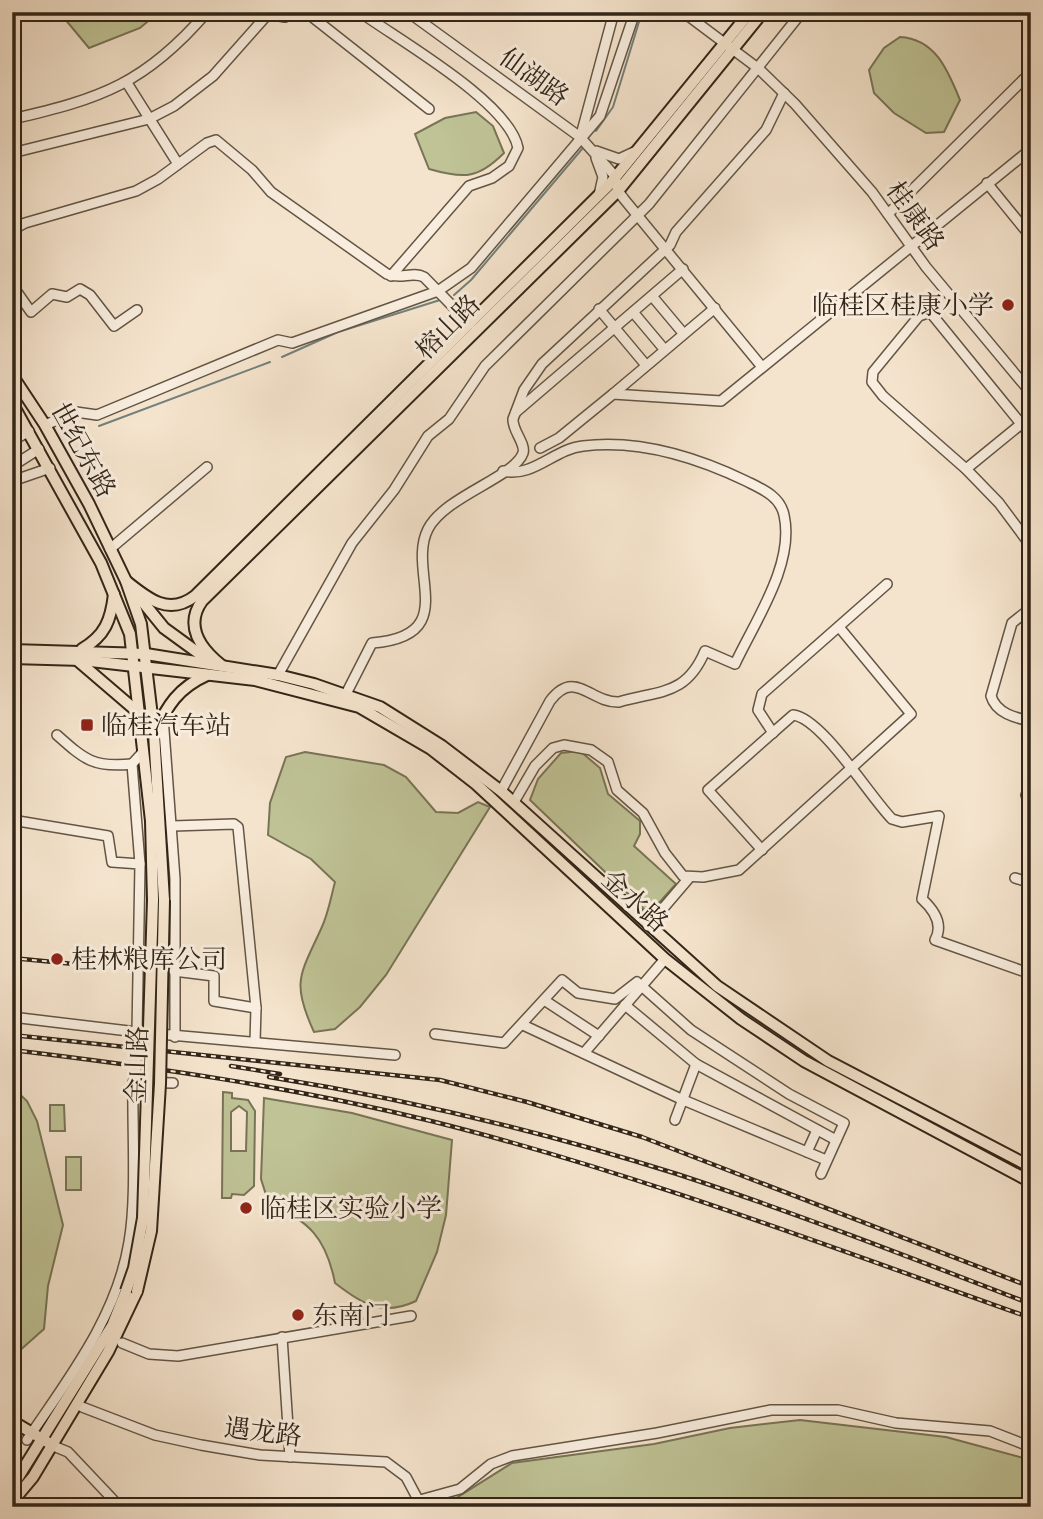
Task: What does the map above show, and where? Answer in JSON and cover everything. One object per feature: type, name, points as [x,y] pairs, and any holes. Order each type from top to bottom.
[{"type":"main road","name":"榕山路","points":[[126,581],[144,596],[162,605],[181,604],[195,596],[470,324],[613,196],[620,178],[728,48],[750,12]]},
{"type":"main road","name":"榕山路","points":[[223,667],[204,650],[195,631],[195,615],[202,601],[613,196],[620,178],[638,149],[728,48],[764,12]]},
{"type":"main road","name":"世纪东路","points":[[12,375],[46,425],[126,581]]},
{"type":"main road","name":"世纪东路","points":[[12,403],[50,468],[115,592]]},
{"type":"main road","points":[[126,581],[164,628],[202,656],[223,667]]},
{"type":"main road","name":"金山路","points":[[12,1502],[123,1326],[151,1231],[160,1084],[154,733],[146,654],[126,581]]},
{"type":"main road","points":[[79,655],[106,628],[115,592]]},
{"type":"main road","name":"金山路","points":[[115,592],[133,659],[158,900]]},
{"type":"main road","points":[[12,650],[133,659]]},
{"type":"main road","points":[[12,658],[38,654]]},
{"type":"main road","name":"金水路","points":[[133,659],[146,654],[278,676],[346,694],[408,723],[514,802],[717,986],[828,1061],[1031,1167]]},
{"type":"main road","points":[[79,655],[140,714]]},
{"type":"main road","name":"金水路","points":[[133,659],[147,666],[288,687],[349,704],[430,749],[505,809],[665,959],[710,996],[804,1061],[1031,1182]]},
{"type":"main road","points":[[154,733],[185,686],[209,674]]},
{"type":"main road","points":[[12,1421],[29,1437]]},
{"type":"main road","points":[[12,1428],[45,1446]]},
{"type":"main road","name":"金山路","points":[[12,1487],[45,1446]]},
{"type":"street","points":[[12,22],[24,12]]},
{"type":"street","points":[[12,119],[82,101],[127,83],[169,53],[207,12]]},
{"type":"street","points":[[12,153],[149,119],[174,106],[208,80],[268,14],[285,17],[296,12]]},
{"type":"street","points":[[306,12],[429,109]]},
{"type":"street","points":[[360,12],[491,104],[513,130],[518,148],[514,160],[500,173],[469,186],[391,276]]},
{"type":"street","name":"仙湖路","points":[[408,12],[580,137],[620,178]]},
{"type":"street","points":[[580,137],[614,12]]},
{"type":"street","points":[[46,425],[76,412],[97,415],[278,340],[292,343],[438,290],[471,268],[602,113],[635,12]]},
{"type":"street","name":"桂康路","points":[[683,12],[759,69],[784,93],[845,160],[1031,393]]},
{"type":"street","points":[[278,676],[352,543],[394,489],[428,436],[449,419],[485,366],[649,204],[802,12]]},
{"type":"street","points":[[888,214],[1031,72]]},
{"type":"street","points":[[127,83],[178,164]]},
{"type":"street","points":[[346,694],[372,643],[402,635],[417,626],[422,618],[427,599],[422,549],[432,522],[452,502],[503,471],[524,451],[512,423],[532,376],[599,309],[666,249],[677,232],[766,130],[784,93]]},
{"type":"street","points":[[12,230],[25,223],[136,191],[207,143],[220,141],[271,192],[391,276],[419,274],[470,324]]},
{"type":"street","points":[[590,148],[609,158],[619,159],[638,149]]},
{"type":"street","points":[[590,148],[613,196],[637,214],[762,367]]},
{"type":"street","points":[[613,394],[721,401],[910,244],[1031,149]]},
{"type":"street","points":[[986,183],[1031,237]]},
{"type":"street","points":[[515,413],[683,269]]},
{"type":"street","points":[[12,285],[31,312],[52,294],[67,297],[79,289],[90,295],[114,326],[137,310]]},
{"type":"street","points":[[652,296],[683,333]]},
{"type":"street","points":[[540,448],[559,439],[645,364],[715,308]]},
{"type":"street","points":[[599,309],[645,364]]},
{"type":"street","points":[[633,312],[664,349]]},
{"type":"street","points":[[1031,436],[933,315],[927,312],[919,316],[873,372],[872,382],[999,503],[1031,546]]},
{"type":"street","points":[[966,469],[1031,416]]},
{"type":"street","points":[[12,441],[29,431]]},
{"type":"street","points":[[501,791],[550,701],[561,689],[573,687],[610,702],[618,702],[676,688],[693,673],[705,651],[734,664],[777,575],[785,537],[785,517],[780,504],[766,491],[712,464],[659,449],[583,446],[524,471],[503,471]]},
{"type":"street","points":[[39,449],[13,465],[15,479],[50,468]]},
{"type":"street","points":[[110,550],[207,467]]},
{"type":"street","points":[[773,733],[760,717],[759,698],[887,584]]},
{"type":"street","points":[[1031,608],[1012,623],[991,696],[993,704],[1003,712],[1031,721]]},
{"type":"street","points":[[514,802],[535,766],[553,748],[580,746],[608,762],[617,790],[643,813],[670,862],[683,876],[689,878],[738,870],[911,714],[839,627]]},
{"type":"street","points":[[762,850],[708,789],[793,715],[804,718],[823,735],[892,819],[902,821],[939,816],[922,899],[937,919],[939,932],[935,940],[1031,974]]},
{"type":"street","points":[[163,717],[173,826],[175,1037]]},
{"type":"street","points":[[57,735],[90,762],[105,766],[132,764],[143,752]]},
{"type":"street","points":[[132,764],[140,864],[137,1032]]},
{"type":"street","points":[[1026,795],[1031,809]]},
{"type":"street","points":[[12,820],[108,836],[111,862],[140,864]]},
{"type":"street","points":[[173,826],[234,824],[238,827],[256,1008],[255,1042]]},
{"type":"street","points":[[648,926],[689,878]]},
{"type":"street","points":[[1015,878],[1031,883]]},
{"type":"street","points":[[584,1053],[665,959]]},
{"type":"street","points":[[174,971],[214,976],[214,1001],[256,1008]]},
{"type":"street","points":[[435,1034],[503,1043],[523,1025],[562,980],[578,993],[615,999],[636,982],[691,1030],[789,1094],[844,1123],[821,1174]]},
{"type":"street","points":[[544,1000],[599,1036]]},
{"type":"street","points":[[625,1005],[696,1064],[836,1140]]},
{"type":"street","points":[[12,1017],[175,1037],[395,1055]]},
{"type":"street","points":[[523,1025],[681,1100],[826,1160]]},
{"type":"street","points":[[675,1120],[696,1064]]},
{"type":"street","points":[[29,1437],[92,1342],[107,1313],[126,1258],[131,1220],[133,1082],[173,1083]]},
{"type":"street","points":[[807,1152],[817,1130]]},
{"type":"street","points":[[122,1343],[149,1354],[178,1356],[411,1316]]},
{"type":"street","points":[[282,1337],[290,1457]]},
{"type":"street","name":"遇龙路","points":[[82,1408],[155,1434],[248,1453],[386,1462],[406,1477],[421,1504]]},
{"type":"street","points":[[421,1504],[460,1489],[491,1464],[512,1456],[657,1433],[771,1410],[838,1410],[896,1423],[990,1431],[1031,1447]]},
{"type":"street","points":[[45,1446],[68,1451],[120,1507]]},
{"type":"green space","points":[[59,12],[159,12],[140,28],[89,48]]},
{"type":"green space","points":[[900,37],[912,39],[932,50],[951,78],[960,100],[944,132],[926,133],[894,113],[874,93],[869,70],[884,48]]},
{"type":"green space","points":[[476,112],[493,126],[504,153],[486,168],[470,174],[452,174],[429,169],[415,134],[445,118]]},
{"type":"green space","points":[[580,751],[600,768],[608,794],[640,821],[640,834],[634,846],[676,884],[649,914],[530,800],[538,779],[561,753]]},
{"type":"green space","points":[[305,752],[384,765],[406,777],[436,812],[458,813],[478,802],[490,807],[386,975],[360,1007],[335,1029],[314,1032],[302,1001],[301,979],[326,918],[335,882],[311,859],[268,835],[270,803],[286,757]]},
{"type":"green space","points":[[12,1087],[27,1101],[37,1121],[63,1225],[48,1286],[44,1329],[17,1353],[12,1352]]},
{"type":"green space","points":[[223,1092],[232,1093],[232,1098],[248,1100],[255,1111],[254,1186],[244,1195],[232,1194],[231,1198],[222,1198]],"holes":[[[239,1106],[247,1112],[246,1151],[231,1151],[231,1112]]]},
{"type":"green space","points":[[264,1098],[352,1113],[452,1140],[446,1215],[437,1252],[416,1301],[404,1306],[383,1308],[354,1297],[335,1283],[321,1242],[314,1233],[294,1216],[268,1201],[261,1179]]},
{"type":"green space","points":[[50,1105],[64,1105],[65,1131],[50,1131]]},
{"type":"green space","points":[[66,1157],[81,1157],[81,1190],[66,1190]]},
{"type":"green space","points":[[800,1420],[946,1437],[1031,1460],[1031,1507],[442,1507],[512,1463],[654,1444],[730,1428]]},
{"type":"waterway","points":[[596,131],[613,107],[642,12]]},
{"type":"waterway","points":[[454,295],[471,280],[582,149]]},
{"type":"waterway","points":[[282,357],[338,332],[440,300]]},
{"type":"waterway","points":[[99,426],[270,362]]},
{"type":"railway","points":[[12,958],[95,966]]},
{"type":"railway","points":[[12,1035],[440,1080],[527,1102],[642,1137],[1031,1287]]},
{"type":"railway","points":[[12,1050],[223,1079],[431,1121],[583,1163],[658,1187],[1031,1318]]},
{"type":"railway","points":[[231,1066],[280,1074]]},
{"type":"railway","points":[[269,1077],[424,1106],[627,1159],[766,1204],[1031,1304]]},
{"type":"place","name":"临桂区桂康小学","points":[[1008,305]]},
{"type":"place","name":"临桂汽车站","points":[[87,725]]},
{"type":"place","name":"桂林粮库公司","points":[[57,959]]},
{"type":"place","name":"临桂区实验小学","points":[[246,1208]]},
{"type":"place","name":"东南门","points":[[298,1315]]}]
